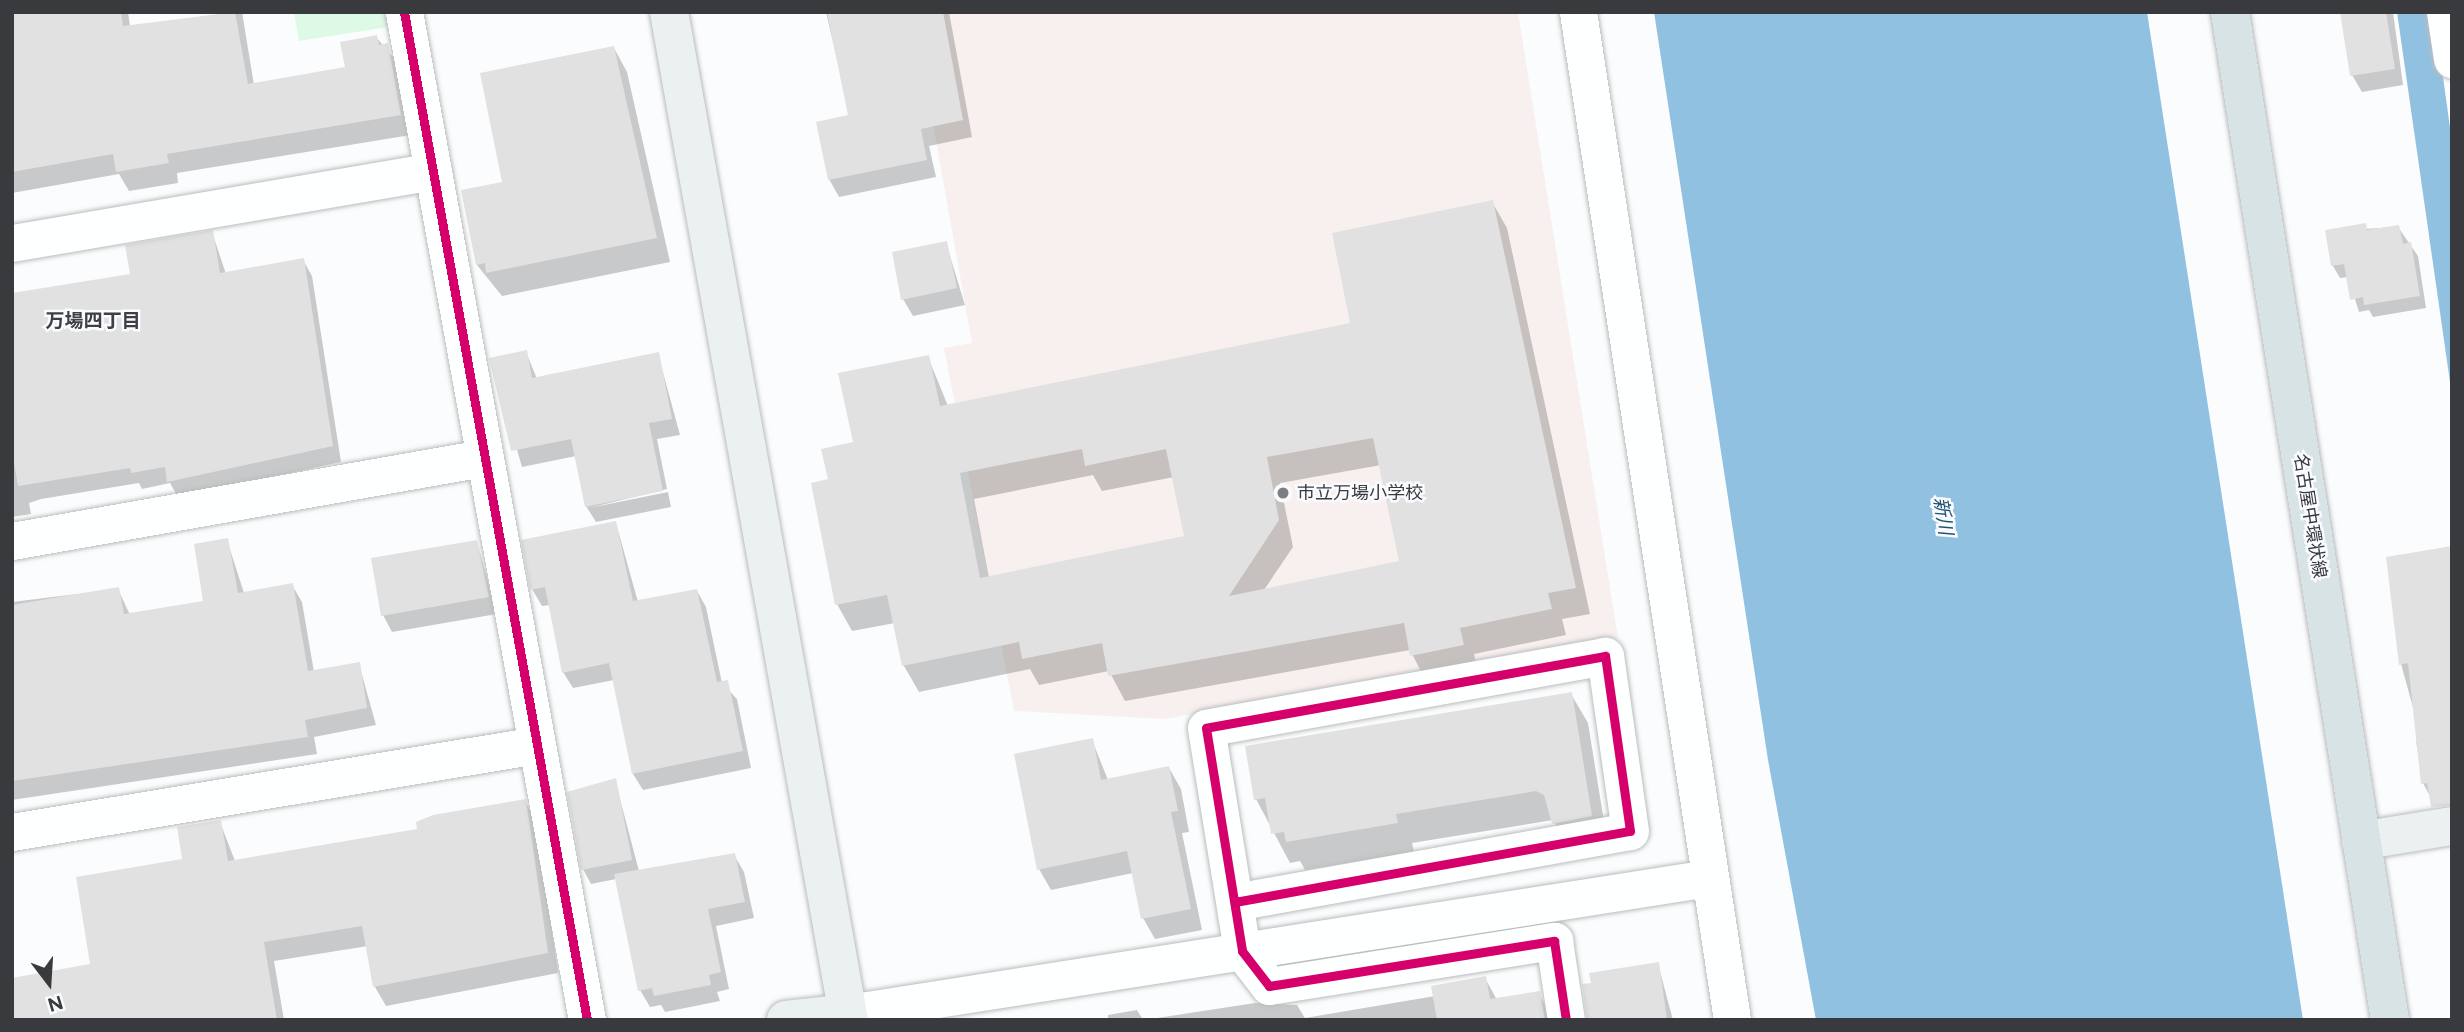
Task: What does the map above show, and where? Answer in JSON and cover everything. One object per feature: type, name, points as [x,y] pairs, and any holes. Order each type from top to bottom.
[{"type":"main road","name":"名古屋中環状線","points":[[2230,12],[2390,1020]]},
{"type":"street","points":[[404,12],[587,1020]]},
{"type":"street","points":[[669,12],[848,1016]]},
{"type":"street","points":[[1578,12],[1708,878],[1732,1020]]},
{"type":"street","points":[[2445,12],[2452,59]]},
{"type":"street","points":[[12,243],[433,172]]},
{"type":"street","points":[[12,541],[485,458]]},
{"type":"street","points":[[1235,902],[1630,831],[1605,656],[1206,727],[1242,951],[1269,986],[1554,941],[1566,1020]]},
{"type":"street","points":[[12,832],[537,745]]},
{"type":"street","points":[[2361,841],[2452,826]]},
{"type":"street","points":[[786,1020],[848,1016],[1708,878]]},
{"type":"shaded area","name":"市立万場小学校","points":[[913,12],[1518,12],[1618,638],[1165,719],[1014,711],[944,348],[972,343]]},
{"type":"green space","points":[[294,12],[385,12],[388,27],[299,41]]},
{"type":"water","name":"新川","points":[[1654,12],[2147,12],[2303,1020],[1816,1020],[1768,760]]},
{"type":"water","points":[[2397,12],[2434,12],[2452,142],[2452,396]]},
{"type":"building","points":[[12,12],[121,12],[123,26],[235,12],[248,84],[345,67],[340,42],[377,35],[379,45],[388,43],[401,115],[167,154],[169,163],[116,172],[113,154],[12,172]]},
{"type":"building","points":[[827,12],[943,12],[963,120],[921,129],[927,160],[828,180],[816,122],[848,115]]},
{"type":"building","points":[[2340,12],[2386,12],[2395,69],[2350,76]]},
{"type":"building","points":[[614,46],[657,238],[486,273],[485,263],[476,265],[461,190],[502,182],[480,73]]},
{"type":"building","points":[[1493,200],[1576,588],[1548,593],[1552,609],[1460,628],[1464,645],[1410,656],[1404,623],[1108,676],[1102,643],[1022,659],[1019,642],[902,666],[887,595],[835,605],[811,483],[828,479],[821,449],[853,442],[838,373],[929,355],[940,406],[1350,323],[1332,233]],"holes":[[[1373,438],[1399,561],[1229,596],[1279,520],[1267,457]],[[1082,449],[1085,466],[1166,449],[1184,536],[980,578],[960,473]]]},
{"type":"building","points":[[2366,223],[2367,230],[2399,225],[2403,244],[2411,242],[2420,296],[2364,305],[2363,297],[2350,300],[2344,264],[2331,266],[2325,230]]},
{"type":"building","points":[[213,230],[220,273],[304,258],[333,446],[167,482],[165,467],[131,473],[130,468],[18,486],[12,451],[12,293],[130,274],[125,245]]},
{"type":"building","points":[[947,241],[957,288],[901,300],[892,252]]},
{"type":"building","points":[[527,350],[532,378],[659,352],[672,419],[649,423],[663,491],[585,507],[571,439],[511,451],[489,358]]},
{"type":"building","points":[[616,521],[633,601],[697,589],[717,682],[728,680],[743,751],[632,774],[609,663],[562,673],[545,587],[530,590],[521,540]]},
{"type":"building","points":[[228,538],[238,593],[293,583],[308,671],[360,662],[367,708],[305,720],[308,737],[12,781],[12,605],[119,587],[124,614],[203,601],[194,544]]},
{"type":"building","points":[[477,540],[489,597],[381,616],[371,558]]},
{"type":"building","points":[[2452,546],[2452,805],[2431,807],[2427,783],[2421,784],[2408,663],[2399,665],[2386,557]]},
{"type":"building","points":[[1572,692],[1592,816],[1552,824],[1544,795],[1536,791],[1396,814],[1398,823],[1286,842],[1284,832],[1271,834],[1265,798],[1254,800],[1245,746]]},
{"type":"building","points":[[1093,738],[1101,780],[1169,766],[1178,811],[1171,812],[1191,909],[1141,919],[1127,851],[1037,870],[1014,754]]},
{"type":"building","points":[[616,778],[632,860],[581,870],[567,792]]},
{"type":"building","points":[[526,799],[548,953],[373,987],[362,926],[264,942],[277,1020],[12,1020],[12,978],[90,964],[76,877],[182,859],[177,827],[221,820],[228,861],[417,829],[416,822],[433,815]]},
{"type":"building","points":[[735,853],[745,902],[708,909],[721,972],[709,975],[711,985],[654,996],[652,988],[638,991],[614,874]]},
{"type":"building","points":[[1659,962],[1667,1020],[1587,1020],[1582,984],[1591,983],[1589,973]]},
{"type":"building","points":[[1486,976],[1490,999],[1540,991],[1545,1020],[1437,1020],[1431,986]]},
{"type":"cycle path","points":[[404,12],[587,1020]]},
{"type":"cycle path","points":[[1235,902],[1630,831],[1605,656],[1206,728],[1242,951],[1269,986],[1554,941],[1566,1020]]},
{"type":"place","name":"市立万場小学校","points":[[1283,493]]},
{"type":"district","name":"万場四丁目","points":[[93,321]]}]
